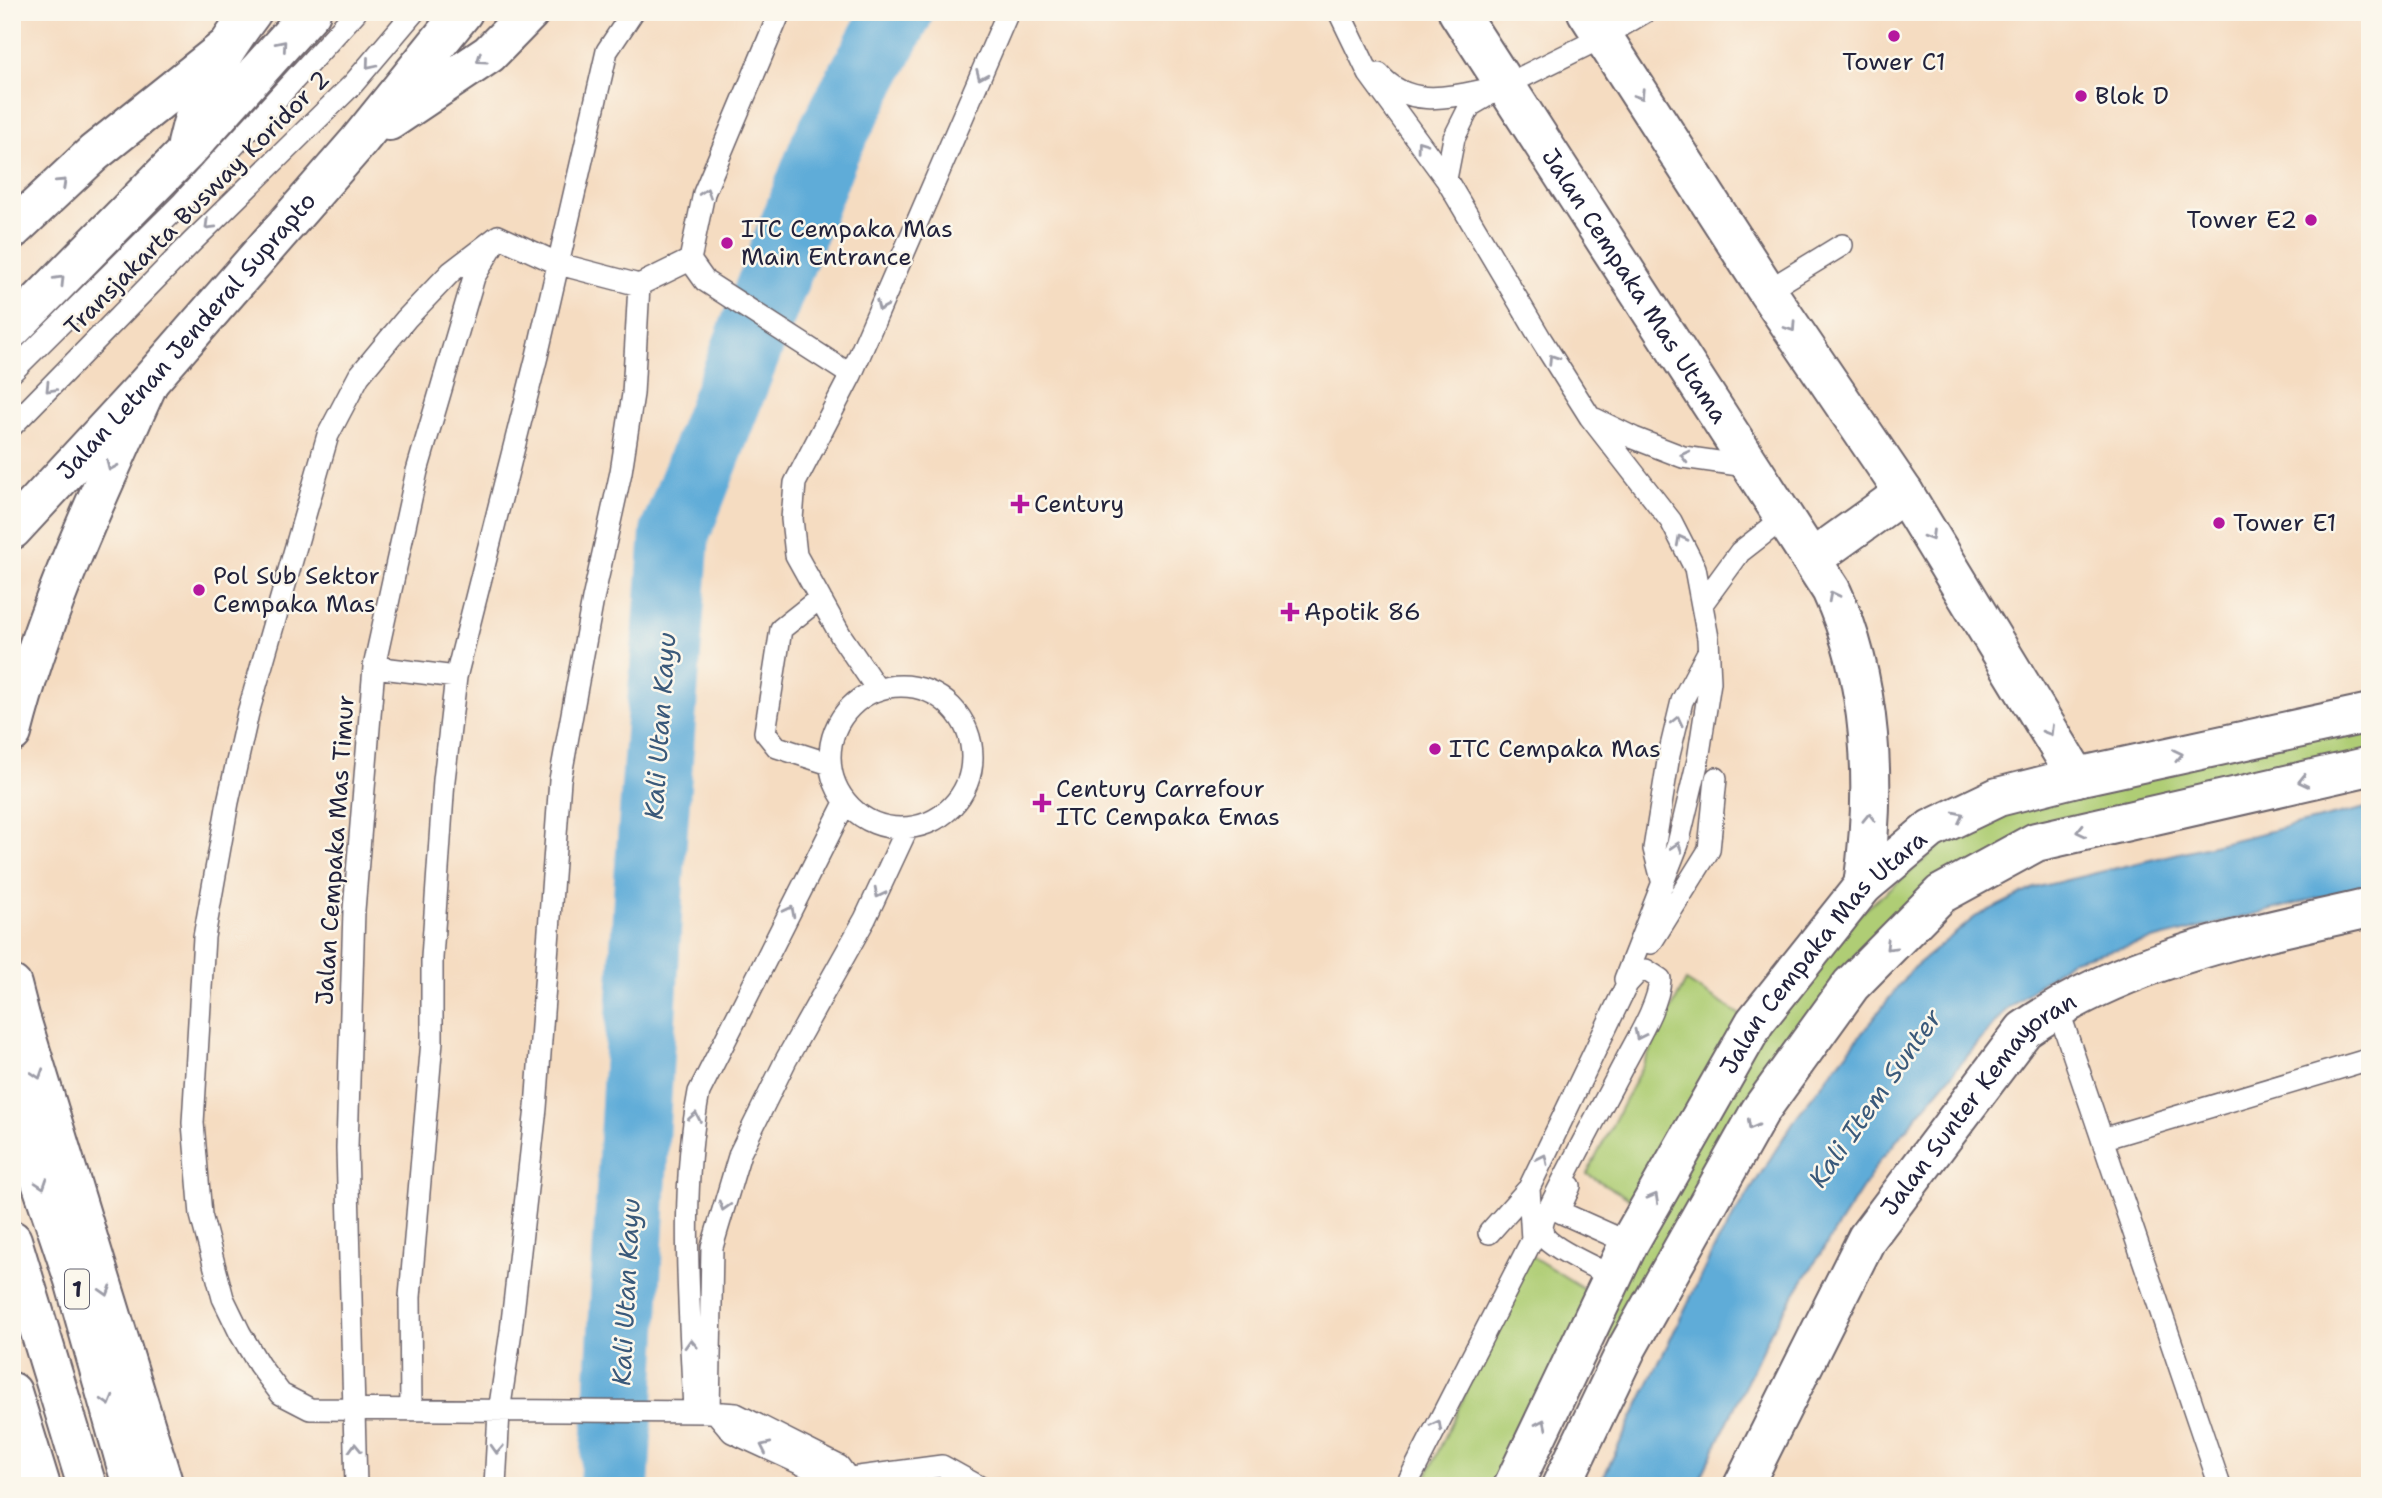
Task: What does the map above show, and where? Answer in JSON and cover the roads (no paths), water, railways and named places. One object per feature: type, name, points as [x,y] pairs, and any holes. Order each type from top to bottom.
[{"type":"main road","points":[[185,153],[195,109],[224,49],[252,12]]},
{"type":"main road","points":[[12,329],[185,153],[311,12]]},
{"type":"main road","name":"Jalan Letnan Jenderal Suprapto","points":[[12,530],[149,382],[358,142],[463,12]]},
{"type":"main road","name":"Jalan Letnan Jenderal Suprapto","points":[[358,142],[489,54],[530,12]]},
{"type":"main road","name":"Jalan Cempaka Mas Utama","points":[[1458,12],[1831,590],[1846,623],[1860,680],[1869,771],[1868,852],[1863,886]]},
{"type":"main road","points":[[1595,25],[1767,291],[1904,493],[2077,777]]},
{"type":"main road","points":[[12,230],[102,145],[224,49]]},
{"type":"main road","points":[[12,733],[48,616],[149,382]]},
{"type":"main road","points":[[1812,559],[1904,493]]},
{"type":"main road","points":[[12,636],[86,524]]},
{"type":"main road","name":"Jalan Cempaka Mas Utara","points":[[1513,1486],[1629,1243],[1755,1022],[1863,886],[1931,829],[1998,797],[2077,777],[2370,713]]},
{"type":"main road","name":"Jalan Cempaka Mas Utara","points":[[1561,1486],[1627,1348],[1760,1111],[1851,985],[1941,894],[2036,842],[2370,766]]},
{"type":"main road","name":"Jalan Sunter Kemayoran","points":[[1743,1486],[1867,1238],[2024,1030],[2057,1006],[2097,987],[2222,941],[2370,908]]},
{"type":"main road","points":[[12,985],[164,1486]]},
{"type":"main road","name":"1","points":[[12,1096],[74,1280],[132,1486]]},
{"type":"main road","name":"1","points":[[12,1240],[88,1486]]},
{"type":"main road","points":[[12,1392],[41,1486]]},
{"type":"lane","name":"Transjakarta Busway Koridor 2","points":[[12,372],[181,204],[356,12]]},
{"type":"lane","name":"Transjakarta Busway Koridor 2","points":[[12,426],[192,242],[353,84],[414,12]]},
{"type":"lane","points":[[411,1409],[410,1297],[431,1054],[432,958],[444,780],[456,677],[558,264],[607,51],[633,12]]},
{"type":"lane","points":[[780,12],[704,193],[690,260],[705,281],[851,375]]},
{"type":"lane","points":[[877,689],[841,636],[796,555],[792,519],[795,483],[851,375],[1008,12]]},
{"type":"lane","points":[[1339,12],[1381,77],[1399,92],[1416,98],[1461,94],[1504,86]]},
{"type":"lane","points":[[1339,12],[1369,74],[1446,179],[1590,417],[1671,521],[1695,568],[1709,651],[1710,682],[1698,760],[1678,845],[1626,979],[1627,984]]},
{"type":"lane","points":[[1446,179],[1454,138],[1470,106],[1595,25],[1645,12]]},
{"type":"lane","points":[[690,260],[639,285],[558,264],[498,236],[451,272],[407,319],[359,376],[328,435],[248,713],[228,802],[204,937],[193,1123],[201,1215],[223,1298],[259,1365],[281,1395],[310,1409],[701,1412],[736,1415],[839,1466],[848,1484],[942,1466],[978,1486]]},
{"type":"lane","name":"Jalan Cempaka Mas Timur","points":[[356,1486],[347,1122],[354,910],[374,667],[417,471],[474,277],[498,236]]},
{"type":"lane","points":[[1767,291],[1842,245]]},
{"type":"lane","points":[[495,1486],[499,1412],[511,1331],[536,1108],[560,780],[593,598],[621,471],[633,394],[639,285]]},
{"type":"lane","points":[[1590,417],[1683,457],[1752,467]]},
{"type":"lane","points":[[1702,604],[1740,552],[1784,517]]},
{"type":"lane","points":[[820,598],[781,629],[765,732],[777,747],[830,764]]},
{"type":"lane","points":[[1663,884],[1654,849],[1669,755],[1682,701],[1709,651]]},
{"type":"lane","points":[[374,667],[456,677]]},
{"type":"lane","points":[[914,686],[937,696],[948,702],[970,733],[973,771],[957,805],[906,831],[887,830],[844,805],[832,782],[830,764],[829,744],[846,710],[877,689],[914,686]]},
{"type":"lane","points":[[1489,1233],[1529,1188],[1627,984],[1709,850],[1716,778]]},
{"type":"lane","points":[[701,1412],[687,1247],[692,1132],[699,1093],[844,805]]},
{"type":"lane","points":[[701,1412],[712,1247],[740,1153],[786,1060],[865,919],[906,831]]},
{"type":"lane","points":[[1612,1276],[1554,1245],[1544,1236],[1542,1229],[1544,1219],[1576,1153],[1637,1038],[1660,989],[1660,978],[1646,971],[1638,972],[1627,984]]},
{"type":"lane","points":[[2057,1006],[2220,1486]]},
{"type":"lane","points":[[2102,1139],[2370,1059]]},
{"type":"lane","points":[[1588,1133],[1590,1143],[1561,1206],[1562,1213],[1629,1243]]},
{"type":"lane","points":[[1406,1486],[1532,1240],[1529,1188]]},
{"type":"lane","points":[[687,1247],[712,1247]]},
{"type":"lane","points":[[12,1472],[16,1486]]},
{"type":"water","name":"Kali Item Sunter","points":[[2370,807],[2370,885],[2069,961],[2004,1012],[1881,1159],[1771,1331],[1697,1486],[1599,1486],[1716,1245],[1797,1116],[1913,968],[1975,917],[2034,888]]},
{"type":"waterway","name":"Kali Utan Kayu","points":[[614,1486],[649,880],[675,533],[825,148],[898,12]]},
{"type":"place","name":"Tower C1","points":[[1894,36]]},
{"type":"place","name":"Blok D","points":[[2081,96]]},
{"type":"place","name":"Tower E2","points":[[2311,220]]},
{"type":"place","name":"ITC Cempaka Mas Main Entrance","points":[[727,243]]},
{"type":"place","name":"Century","points":[[1020,504]]},
{"type":"place","name":"Tower E1","points":[[2219,523]]},
{"type":"place","name":"Pol Sub Sektor Cempaka Mas","points":[[199,590]]},
{"type":"place","name":"Apotik 86","points":[[1290,612]]},
{"type":"place","name":"ITC Cempaka Mas","points":[[1435,749]]},
{"type":"place","name":"Century Carrefour ITC Cempaka Emas","points":[[1042,803]]}]
